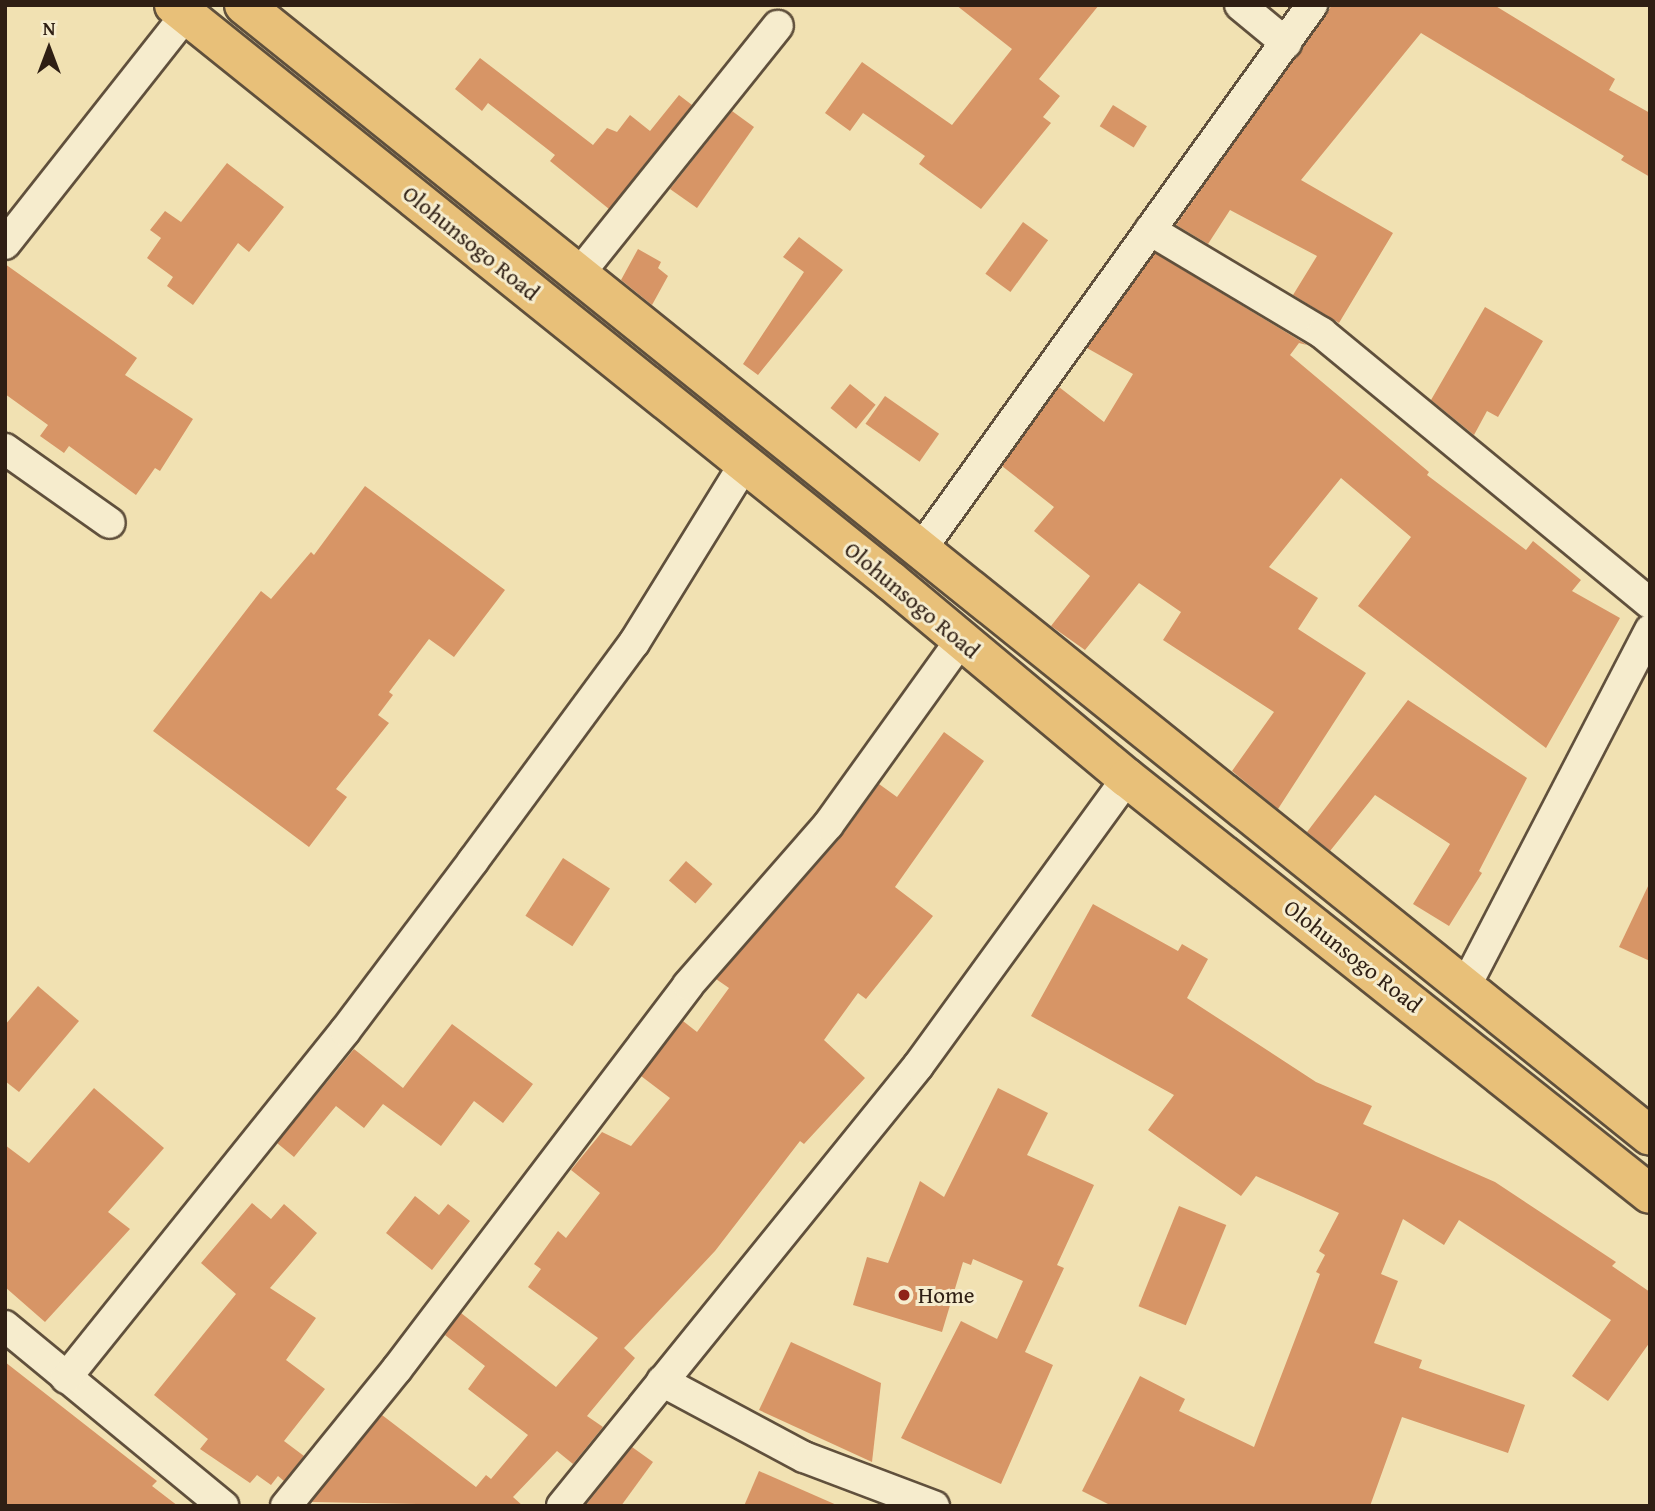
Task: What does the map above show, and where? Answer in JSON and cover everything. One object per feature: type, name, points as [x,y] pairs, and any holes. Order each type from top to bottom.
[{"type":"main road","name":"Olohunsogo Road","points":[[244,5],[919,552],[1650,1136]]},
{"type":"main road","name":"Olohunsogo Road","points":[[180,10],[745,463],[1127,778],[1650,1194]]},
{"type":"street","points":[[1240,5],[1286,43]]},
{"type":"street","points":[[919,552],[1312,5]]},
{"type":"street","points":[[5,244],[180,10]]},
{"type":"street","points":[[579,274],[778,26]]},
{"type":"street","points":[[1150,230],[1322,333],[1650,603]]},
{"type":"street","points":[[5,449],[110,523]]},
{"type":"street","points":[[66,1378],[345,1031],[473,861],[634,643],[745,463]]},
{"type":"street","points":[[1465,987],[1650,630]]},
{"type":"street","points":[[286,1506],[397,1369],[688,985],[828,825],[960,641]]},
{"type":"street","points":[[562,1506],[918,1066],[1127,778]]},
{"type":"street","points":[[5,1326],[223,1506]]},
{"type":"street","points":[[662,1381],[804,1457],[933,1506]]},
{"type":"building","points":[[956,5],[1099,5],[1039,79],[1060,96],[1043,117],[1051,123],[981,209],[919,164],[925,156],[863,113],[850,131],[825,113],[862,62],[952,125],[1012,49]]},
{"type":"building","points":[[1332,5],[1494,5],[1615,79],[1609,90],[1650,113],[1650,177],[1621,160],[1624,156],[1421,33],[1301,180],[1393,233],[1339,323],[1293,295],[1317,256],[1230,210],[1208,244],[1176,225]]},
{"type":"building","points":[[480,58],[593,145],[607,128],[617,132],[630,115],[650,131],[679,95],[692,105],[609,209],[550,161],[555,155],[488,103],[482,111],[455,89]]},
{"type":"building","points":[[1113,105],[1147,126],[1134,147],[1100,126]]},
{"type":"building","points":[[732,111],[754,127],[697,208],[670,189]]},
{"type":"building","points":[[227,163],[284,207],[249,252],[238,243],[193,305],[167,286],[173,277],[147,258],[161,238],[150,230],[165,211],[181,222]]},
{"type":"building","points":[[1023,222],[1048,240],[1010,292],[985,274]]},
{"type":"building","points":[[799,237],[843,270],[758,375],[743,364],[804,272],[783,257]]},
{"type":"building","points":[[638,249],[661,262],[658,268],[668,276],[652,305],[621,280]]},
{"type":"building","points":[[1155,253],[1307,345],[1299,343],[1290,355],[1429,472],[1427,475],[1526,550],[1533,541],[1581,580],[1572,591],[1620,618],[1546,748],[1358,606],[1411,537],[1341,478],[1269,567],[1318,598],[1298,629],[1366,673],[1278,809],[1232,771],[1274,712],[1163,640],[1181,612],[1139,583],[1085,650],[1051,626],[1090,576],[1034,531],[1054,507],[1002,466],[1059,387],[1104,422],[1133,374],[1087,348]]},
{"type":"building","points":[[5,264],[137,358],[125,375],[193,419],[160,471],[155,468],[136,495],[69,446],[64,453],[40,436],[48,425],[5,394]]},
{"type":"building","points":[[1485,307],[1543,341],[1498,417],[1487,411],[1474,435],[1431,400]]},
{"type":"building","points":[[850,384],[876,405],[856,429],[830,408]]},
{"type":"building","points":[[885,396],[939,434],[920,462],[865,424]]},
{"type":"building","points":[[365,486],[505,590],[454,657],[429,639],[389,692],[393,695],[378,715],[389,723],[336,789],[347,797],[309,847],[153,731],[261,591],[271,599],[311,552],[314,555]]},
{"type":"building","points":[[1408,700],[1527,778],[1479,871],[1482,873],[1449,926],[1413,904],[1450,844],[1375,795],[1330,851],[1307,832]]},
{"type":"building","points":[[944,732],[984,761],[895,887],[933,916],[866,999],[858,993],[824,1040],[865,1078],[804,1144],[800,1141],[715,1251],[624,1348],[635,1358],[587,1416],[603,1427],[573,1464],[557,1451],[513,1497],[523,1506],[311,1502],[382,1415],[476,1487],[486,1475],[491,1479],[528,1435],[468,1389],[485,1366],[445,1335],[461,1313],[556,1387],[598,1338],[528,1287],[541,1269],[534,1264],[558,1231],[566,1238],[600,1193],[571,1170],[602,1132],[631,1146],[670,1098],[641,1076],[683,1021],[697,1032],[729,988],[716,979],[841,837],[879,784],[897,797]]},
{"type":"building","points":[[563,858],[610,888],[572,946],[525,916]]},
{"type":"building","points":[[686,861],[712,884],[695,904],[669,881]]},
{"type":"building","points":[[1650,882],[1650,961],[1619,947]]},
{"type":"building","points":[[1093,904],[1178,951],[1182,944],[1208,959],[1187,998],[1316,1082],[1372,1106],[1363,1124],[1495,1182],[1616,1262],[1612,1266],[1650,1292],[1650,1342],[1608,1401],[1572,1376],[1611,1320],[1459,1220],[1444,1245],[1403,1219],[1381,1274],[1398,1281],[1374,1343],[1422,1360],[1419,1368],[1525,1405],[1508,1453],[1402,1417],[1370,1506],[1112,1506],[1082,1491],[1140,1376],[1185,1399],[1179,1411],[1254,1447],[1320,1274],[1316,1272],[1325,1255],[1319,1251],[1339,1213],[1256,1176],[1241,1196],[1148,1130],[1174,1095],[1031,1016]]},
{"type":"building","points":[[38,986],[79,1021],[19,1092],[5,1081],[5,1025]]},
{"type":"building","points":[[452,1024],[533,1084],[503,1123],[474,1101],[441,1146],[383,1104],[364,1128],[336,1106],[294,1157],[277,1143],[354,1049],[403,1088]]},
{"type":"building","points":[[94,1088],[164,1148],[108,1212],[130,1229],[45,1322],[5,1287],[5,1145],[29,1163]]},
{"type":"building","points":[[998,1088],[1048,1113],[1027,1155],[1094,1185],[1057,1265],[1064,1268],[1025,1352],[1053,1365],[1001,1484],[901,1438],[961,1321],[997,1339],[1023,1281],[973,1259],[971,1265],[963,1262],[942,1332],[853,1305],[867,1257],[888,1263],[920,1181],[944,1197]]},
{"type":"building","points":[[415,1196],[439,1215],[448,1204],[470,1221],[432,1270],[386,1233]]},
{"type":"building","points":[[252,1203],[271,1219],[284,1204],[317,1233],[270,1288],[316,1318],[286,1360],[325,1389],[284,1441],[304,1456],[284,1481],[278,1476],[271,1485],[257,1475],[250,1483],[200,1449],[208,1439],[154,1395],[236,1294],[201,1263]]},
{"type":"building","points":[[1179,1206],[1226,1225],[1186,1325],[1139,1306]]},
{"type":"building","points":[[791,1342],[881,1383],[872,1462],[759,1410]]},
{"type":"building","points":[[5,1362],[157,1481],[152,1486],[178,1506],[5,1506]]},
{"type":"building","points":[[632,1447],[653,1462],[621,1506],[585,1506]]},
{"type":"building","points":[[759,1471],[839,1506],[744,1506]]},
{"type":"place","name":"Home","points":[[904,1295]]}]
